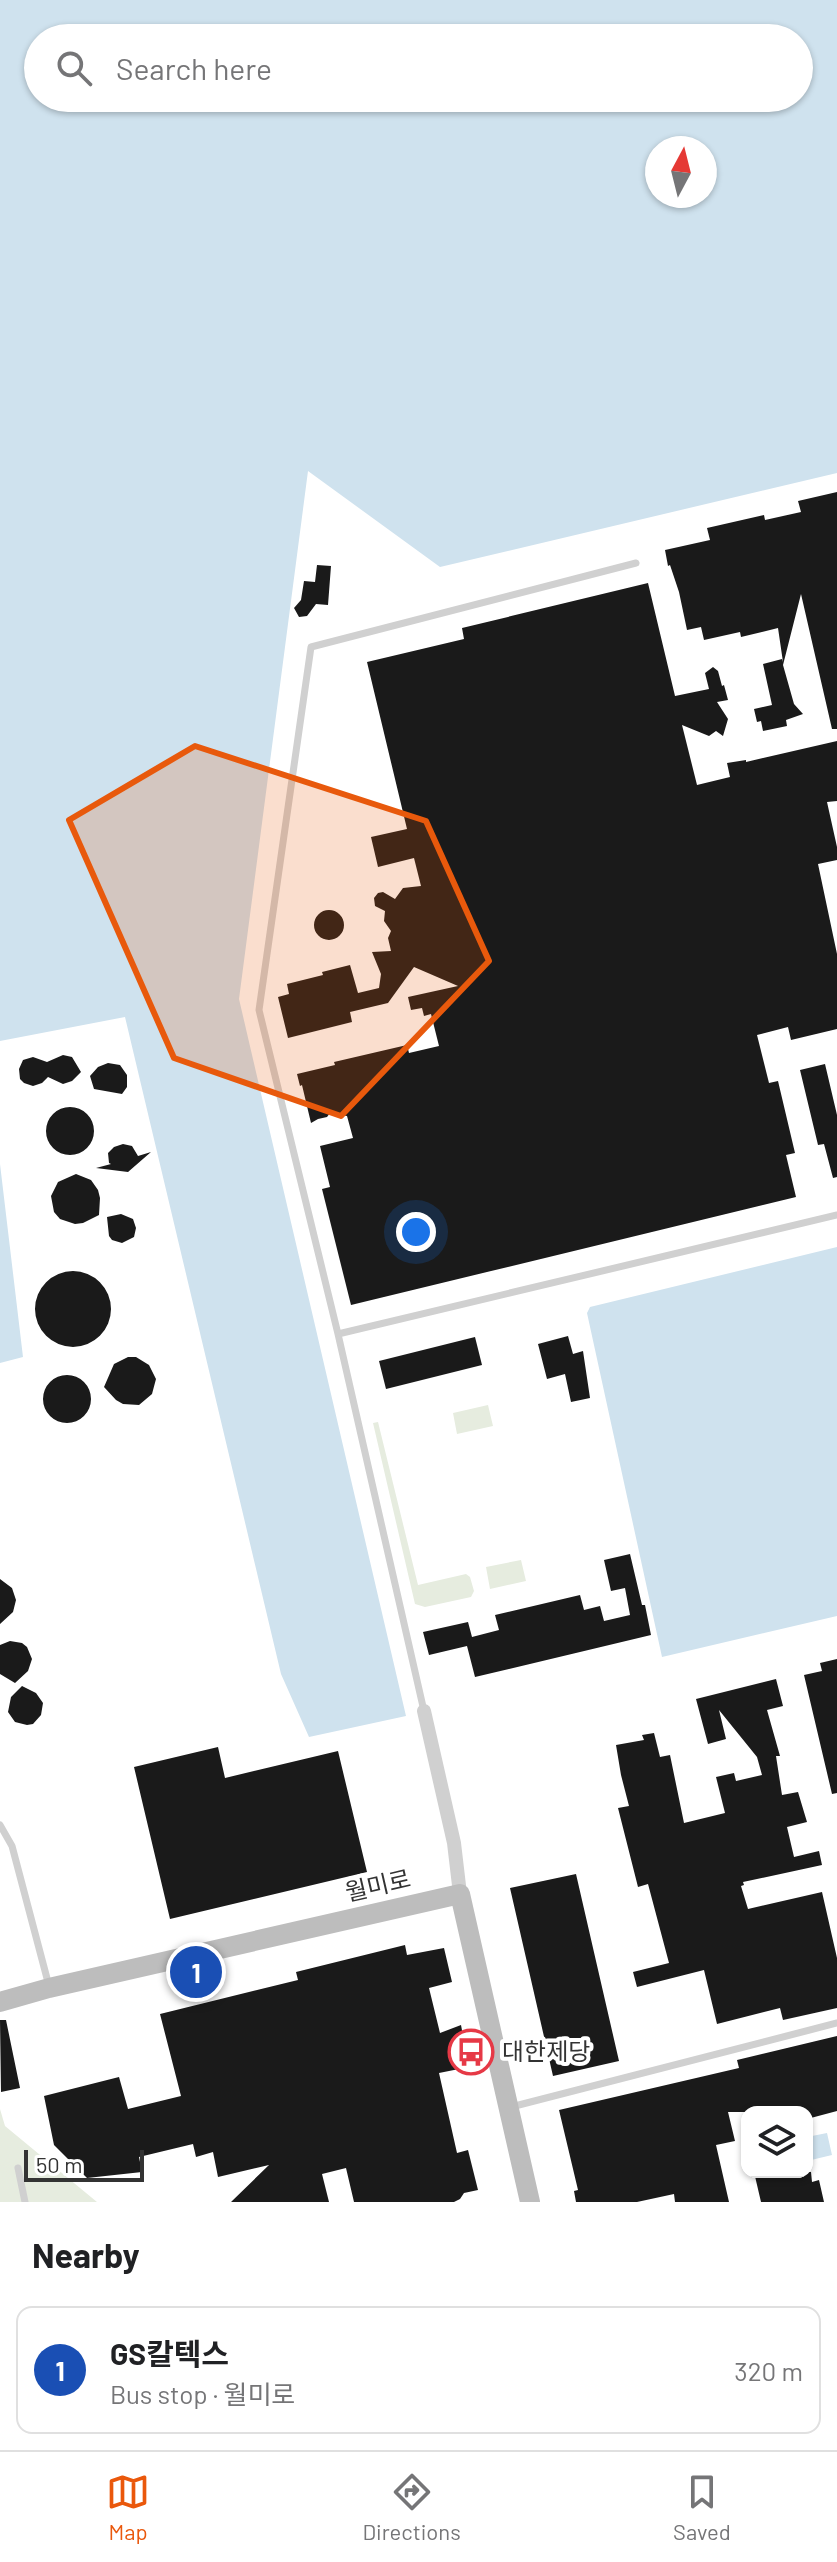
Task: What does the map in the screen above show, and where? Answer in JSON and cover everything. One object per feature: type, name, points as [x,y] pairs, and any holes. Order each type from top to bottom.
[{"type":"main road","name":"월미로","points":[[0,2002],[49,1988],[460,1894]]},
{"type":"main road","points":[[460,1894],[530,2202]]},
{"type":"street","points":[[424,1711],[454,1843],[460,1894]]},
{"type":"lane","points":[[424,1711],[338,1334],[259,1010],[311,647],[636,563]]},
{"type":"lane","points":[[338,1334],[837,1215]]},
{"type":"lane","points":[[0,1825],[12,1846],[49,1988]]},
{"type":"lane","points":[[509,2108],[837,2023]]},
{"type":"lane","points":[[18,2168],[25,2202]]},
{"type":"highlighted area","points":[[195,746],[426,821],[489,961],[341,1116],[174,1058],[69,820]]},
{"type":"shaded area","points":[[488,1405],[493,1426],[457,1434],[453,1413]]},
{"type":"shaded area","points":[[378,1422],[418,1585],[466,1574],[474,1591],[471,1597],[425,1607],[415,1604],[373,1423]]},
{"type":"shaded area","points":[[521,1560],[526,1581],[490,1589],[486,1567]]},
{"type":"shaded area","points":[[0,2109],[5,2126],[97,2202],[0,2202]]},
{"type":"water","points":[[0,0],[837,0],[837,473],[440,567],[308,471],[239,999],[406,1716],[309,1737],[281,1674],[125,1017],[0,1041]]},
{"type":"water","points":[[0,1164],[23,1357],[0,1363]]},
{"type":"water","points":[[837,1247],[837,1616],[662,1657],[587,1313],[590,1307]]},
{"type":"water","points":[[827,2133],[832,2155],[813,2160],[813,2136]]},
{"type":"building","points":[[837,492],[837,729],[832,729],[801,594],[783,665],[794,704],[803,714],[786,720],[787,726],[763,731],[754,709],[772,705],[763,664],[782,659],[783,662],[778,628],[741,637],[740,632],[704,640],[701,627],[687,630],[665,550],[710,540],[707,528],[764,515],[765,520],[801,512],[798,501]]},
{"type":"building","points":[[317,565],[331,566],[328,605],[316,604],[307,616],[299,617],[294,608],[301,600],[304,581],[315,582]]},
{"type":"building","points":[[648,583],[675,696],[709,689],[705,673],[713,667],[718,671],[728,700],[717,702],[728,719],[723,736],[716,731],[709,736],[682,725],[697,785],[730,777],[727,763],[746,762],[837,741],[837,801],[827,802],[837,860],[818,864],[837,954],[837,1029],[791,1040],[788,1027],[757,1035],[769,1083],[778,1081],[795,1153],[786,1155],[796,1197],[351,1305],[322,1189],[330,1187],[320,1146],[353,1138],[347,1116],[330,1113],[311,1123],[297,1074],[407,1045],[409,1053],[439,1046],[431,1014],[424,1016],[422,1008],[411,1010],[408,997],[458,986],[414,967],[388,1003],[350,1012],[352,1022],[288,1038],[278,997],[289,994],[287,984],[350,965],[358,993],[379,988],[381,974],[372,952],[391,951],[388,938],[391,931],[384,921],[385,911],[375,906],[374,898],[383,892],[395,899],[403,888],[421,886],[414,858],[378,867],[371,837],[407,829],[367,662],[464,639],[462,628]]},
{"type":"building","points":[[329,910],[339,915],[344,925],[339,935],[329,940],[319,935],[314,925],[319,915]]},
{"type":"building","points":[[63,1055],[72,1057],[81,1072],[72,1081],[63,1084],[48,1077],[33,1086],[20,1079],[19,1069],[23,1060],[33,1057],[47,1062]]},
{"type":"building","points":[[108,1063],[120,1065],[127,1075],[127,1087],[122,1094],[94,1089],[90,1076],[98,1067]]},
{"type":"building","points":[[825,1064],[837,1115],[837,1177],[833,1178],[824,1144],[818,1145],[800,1070]]},
{"type":"building","points":[[70,1107],[79,1108],[87,1114],[93,1122],[93,1140],[87,1148],[79,1154],[70,1155],[61,1154],[53,1148],[47,1140],[46,1131],[47,1122],[53,1114],[61,1108]]},
{"type":"building","points":[[123,1144],[132,1146],[138,1156],[151,1152],[128,1172],[96,1168],[111,1164],[108,1153]]},
{"type":"building","points":[[76,1174],[91,1180],[100,1198],[99,1215],[75,1224],[60,1219],[54,1212],[51,1196],[58,1182]]},
{"type":"building","points":[[121,1214],[133,1219],[136,1228],[134,1237],[122,1243],[109,1236],[107,1217]]},
{"type":"building","points":[[73,1271],[87,1274],[100,1282],[108,1295],[111,1309],[108,1323],[100,1336],[87,1344],[73,1347],[59,1344],[46,1336],[38,1323],[35,1309],[38,1295],[46,1282],[59,1274]]},
{"type":"building","points":[[568,1336],[573,1354],[583,1351],[590,1398],[571,1402],[565,1374],[547,1379],[538,1344]]},
{"type":"building","points":[[475,1337],[482,1365],[386,1389],[379,1361]]},
{"type":"building","points":[[128,1357],[136,1357],[149,1365],[156,1379],[152,1394],[139,1405],[123,1404],[104,1387],[114,1364]]},
{"type":"building","points":[[67,1375],[76,1376],[84,1382],[90,1390],[90,1408],[84,1416],[76,1422],[67,1423],[58,1422],[50,1416],[44,1408],[43,1399],[44,1390],[50,1382],[58,1376]]},
{"type":"building","points":[[630,1554],[651,1635],[475,1677],[467,1646],[429,1655],[423,1632],[468,1622],[472,1637],[499,1630],[495,1615],[580,1595],[584,1610],[600,1606],[604,1621],[630,1615],[625,1588],[611,1591],[604,1560]]},
{"type":"building","points":[[0,1579],[12,1588],[16,1600],[13,1612],[0,1624]]},
{"type":"building","points":[[10,1641],[27,1647],[32,1659],[28,1671],[15,1683],[0,1674],[0,1645]]},
{"type":"building","points":[[837,1659],[837,1793],[832,1794],[804,1675],[822,1671],[820,1663]]},
{"type":"building","points":[[776,1679],[783,1706],[767,1710],[780,1756],[776,1756],[782,1795],[798,1792],[807,1822],[787,1827],[794,1857],[819,1851],[822,1865],[743,1882],[741,1886],[748,1909],[822,1892],[837,1958],[837,2008],[783,2020],[780,2008],[717,2024],[704,1970],[637,1987],[633,1972],[669,1963],[648,1884],[638,1887],[618,1808],[629,1806],[616,1745],[644,1740],[642,1735],[654,1733],[660,1757],[670,1755],[684,1823],[725,1813],[716,1777],[734,1773],[736,1781],[762,1775],[757,1757],[719,1710],[726,1739],[708,1744],[696,1699]]},
{"type":"building","points":[[22,1686],[36,1693],[43,1703],[41,1715],[33,1724],[15,1722],[8,1712],[11,1697]]},
{"type":"building","points":[[218,1747],[225,1778],[338,1751],[367,1872],[170,1919],[134,1767]]},
{"type":"building","points":[[576,1874],[619,2061],[553,2076],[510,1888]]},
{"type":"building","points":[[405,1945],[407,1955],[444,1948],[452,1982],[429,1988],[440,2033],[461,2025],[469,2067],[439,2073],[457,2153],[468,2150],[478,2190],[464,2193],[454,2202],[354,2202],[346,2168],[322,2174],[329,2202],[231,2202],[269,2165],[218,2177],[213,2152],[196,2157],[193,2144],[139,2157],[142,2172],[87,2178],[54,2145],[44,2096],[119,2077],[128,2109],[181,2096],[160,2014],[298,1980],[296,1972]]},
{"type":"building","points":[[0,2020],[6,2020],[20,2088],[1,2092]]},
{"type":"building","points":[[837,2036],[837,2111],[813,2117],[813,2106],[741,2106],[741,2112],[728,2112],[735,2141],[716,2145],[729,2202],[675,2202],[674,2194],[637,2202],[576,2202],[574,2191],[578,2190],[559,2110],[739,2068],[737,2060]]},
{"type":"building","points":[[755,2178],[819,2180],[824,2202],[761,2202]]},
{"type":"place","name":"GS칼텍스","points":[[196,1972]]},
{"type":"place","name":"대한제당","points":[[471,2052]]}]
